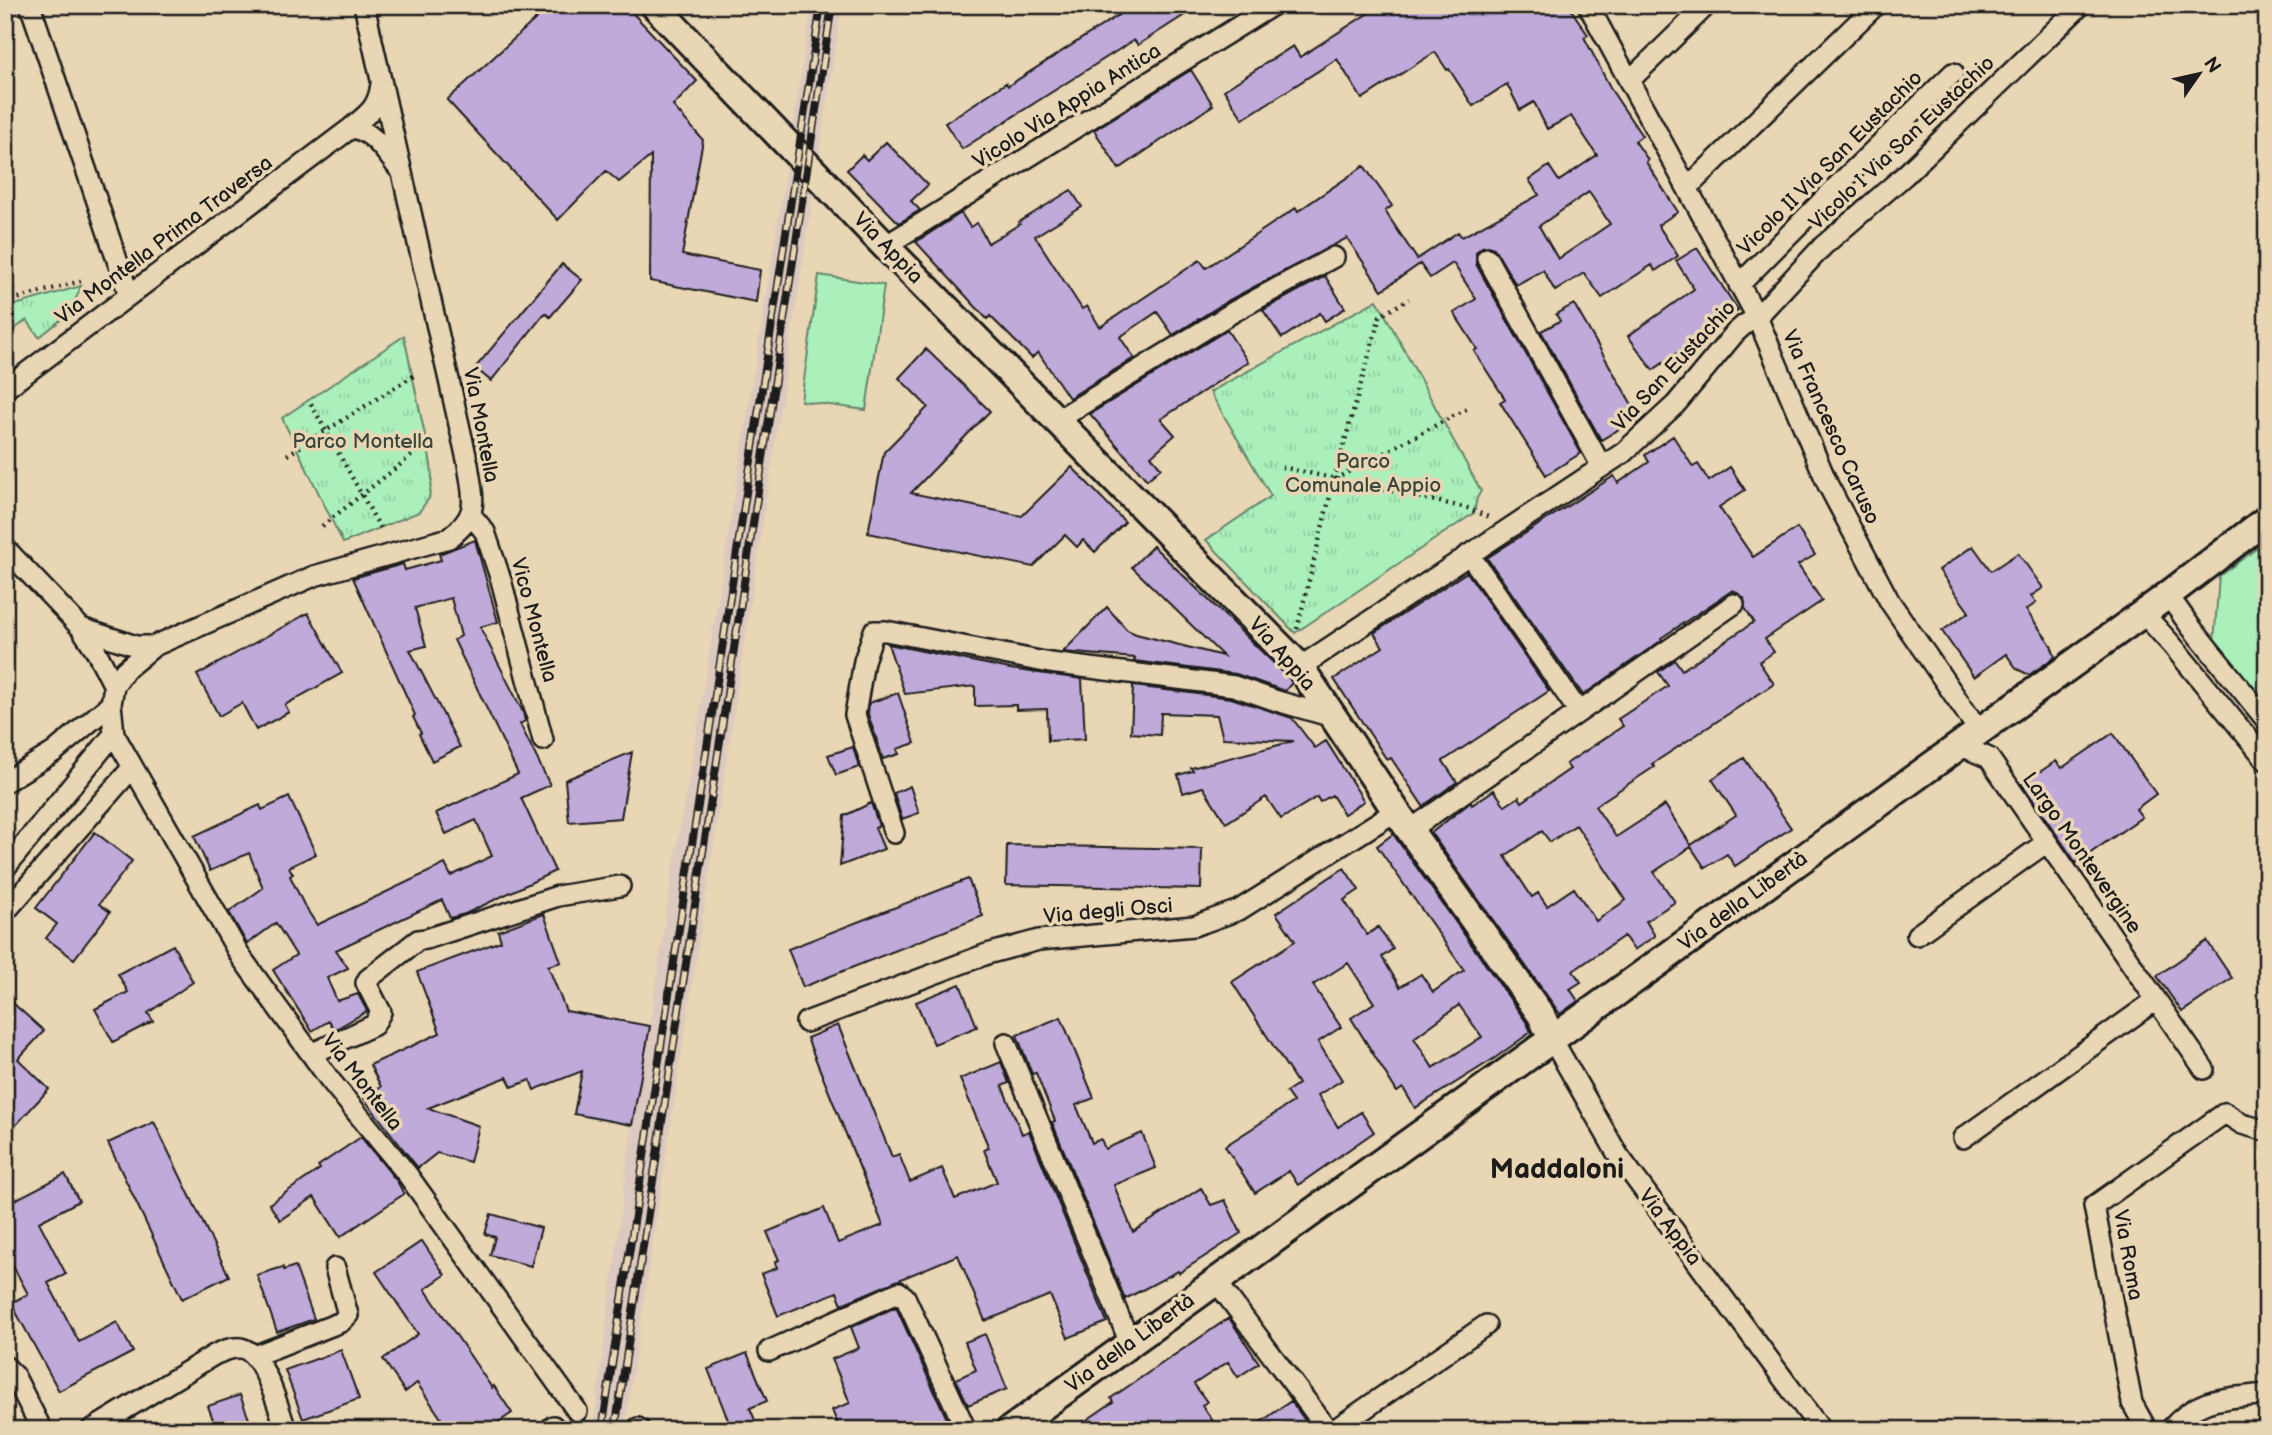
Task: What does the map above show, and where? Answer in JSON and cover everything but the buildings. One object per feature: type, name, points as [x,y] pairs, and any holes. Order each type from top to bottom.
[{"type":"main road","name":"Via Appia","points":[[654,5],[885,246],[1295,662],[1541,1015],[1552,1039]]},
{"type":"main road","name":"Via della Libertà","points":[[1010,1430],[2143,614],[2267,519]]},
{"type":"street","points":[[30,5],[129,295]]},
{"type":"street","name":"Via Montella","points":[[364,5],[468,464],[472,516]]},
{"type":"street","name":"Vicolo Via Appia Antica","points":[[885,246],[1273,5]]},
{"type":"street","name":"Via San Eustachio","points":[[1295,662],[1469,554],[1623,453],[1676,404],[1735,333],[1757,317],[1588,5]]},
{"type":"street","points":[[1629,81],[1707,5]]},
{"type":"street","points":[[1687,188],[1876,5]]},
{"type":"street","name":"Vicolo I Via San Eustachio","points":[[1757,317],[1823,246],[1904,176],[2081,5]]},
{"type":"street","name":"Vicolo II Via San Eustachio","points":[[1739,285],[1953,73]]},
{"type":"street","name":"Via Montella Prima Traversa","points":[[5,389],[351,128],[373,110],[382,81]]},
{"type":"street","points":[[351,128],[360,129],[371,136],[403,174]]},
{"type":"street","points":[[1057,420],[1235,311],[1334,257]]},
{"type":"street","points":[[1487,258],[1602,467]]},
{"type":"street","name":"Via Francesco Caruso","points":[[1757,317],[1828,485],[1890,602],[1969,738]]},
{"type":"street","points":[[5,782],[54,752],[112,695],[125,670],[154,646],[314,576],[449,538],[463,528],[472,516]]},
{"type":"street","name":"Vico Montella","points":[[472,516],[485,532],[501,580],[543,740]]},
{"type":"street","points":[[5,548],[81,628],[107,668],[112,695],[114,734],[5,868]]},
{"type":"street","points":[[1469,554],[1579,712]]},
{"type":"street","points":[[2168,595],[2267,720]]},
{"type":"street","name":"Via degli Osci","points":[[806,1022],[986,954],[1039,940],[1194,926],[1239,911],[1403,820],[1579,712],[1734,604]]},
{"type":"street","points":[[2143,614],[2172,645],[2267,761]]},
{"type":"street","points":[[81,628],[136,646],[154,646]]},
{"type":"street","points":[[894,833],[855,715],[864,661],[874,631],[886,631],[1050,663],[1234,686],[1333,717]]},
{"type":"street","name":"Via Montella","points":[[114,734],[241,957],[311,1054],[407,1174],[577,1411]]},
{"type":"street","name":"Largo Montevergine","points":[[1969,738],[1989,758],[2204,1069]]},
{"type":"street","points":[[5,912],[132,768]]},
{"type":"street","points":[[1917,935],[2047,842]]},
{"type":"street","points":[[311,1054],[374,1025],[381,1012],[366,982],[418,940],[558,896],[620,886]]},
{"type":"street","points":[[1963,1138],[2156,1000]]},
{"type":"street","name":"Via Appia","points":[[1552,1039],[1618,1155],[1821,1430]]},
{"type":"street","points":[[1006,1043],[1130,1343]]},
{"type":"street","name":"Via Roma","points":[[2147,1430],[2132,1403],[2094,1206],[2225,1113],[2242,1124],[2267,1131]]},
{"type":"street","points":[[254,1356],[341,1322],[348,1315],[335,1268]]},
{"type":"street","name":"Via della Libertà","points":[[1216,1281],[1328,1430]]},
{"type":"street","points":[[769,1350],[899,1292],[905,1297],[966,1430]]},
{"type":"street","points":[[1334,1430],[1486,1325]]},
{"type":"street","points":[[91,1430],[214,1355],[230,1348],[244,1349],[254,1356],[269,1381],[286,1430]]},
{"type":"street","points":[[5,1366],[14,1375],[42,1430]]},
{"type":"street","points":[[2171,1430],[2181,1418],[2207,1401],[2267,1394]]},
{"type":"path","points":[[5,302],[81,281]]},
{"type":"path","points":[[1295,662],[1334,480],[1380,316],[1409,299]]},
{"type":"path","points":[[287,455],[415,375]]},
{"type":"path","points":[[311,404],[382,531]]},
{"type":"path","points":[[1334,480],[1470,407]]},
{"type":"path","points":[[322,526],[429,442]]},
{"type":"path","points":[[1282,467],[1467,508],[1512,526]]},
{"type":"shaded area","points":[[812,5],[842,5],[624,1430],[593,1430],[632,1125]]},
{"type":"green space","points":[[819,275],[884,285],[866,410],[801,401]]},
{"type":"green space","points":[[81,286],[65,316],[39,337],[27,320],[5,336],[5,308]]},
{"type":"green space","name":"Parco Comunale Appio","points":[[1377,300],[1481,491],[1474,513],[1295,633],[1206,540],[1271,496],[1210,392]]},
{"type":"green space","name":"Parco Montella","points":[[404,336],[431,464],[429,498],[419,512],[343,543],[282,418]]},
{"type":"green space","points":[[2267,541],[2267,707],[2214,643],[2219,576]]},
{"type":"railway","points":[[602,1430],[821,5]]},
{"type":"railway","points":[[615,1430],[832,5]]},
{"type":"district","name":"Maddaloni","points":[[1557,1169]]}]
